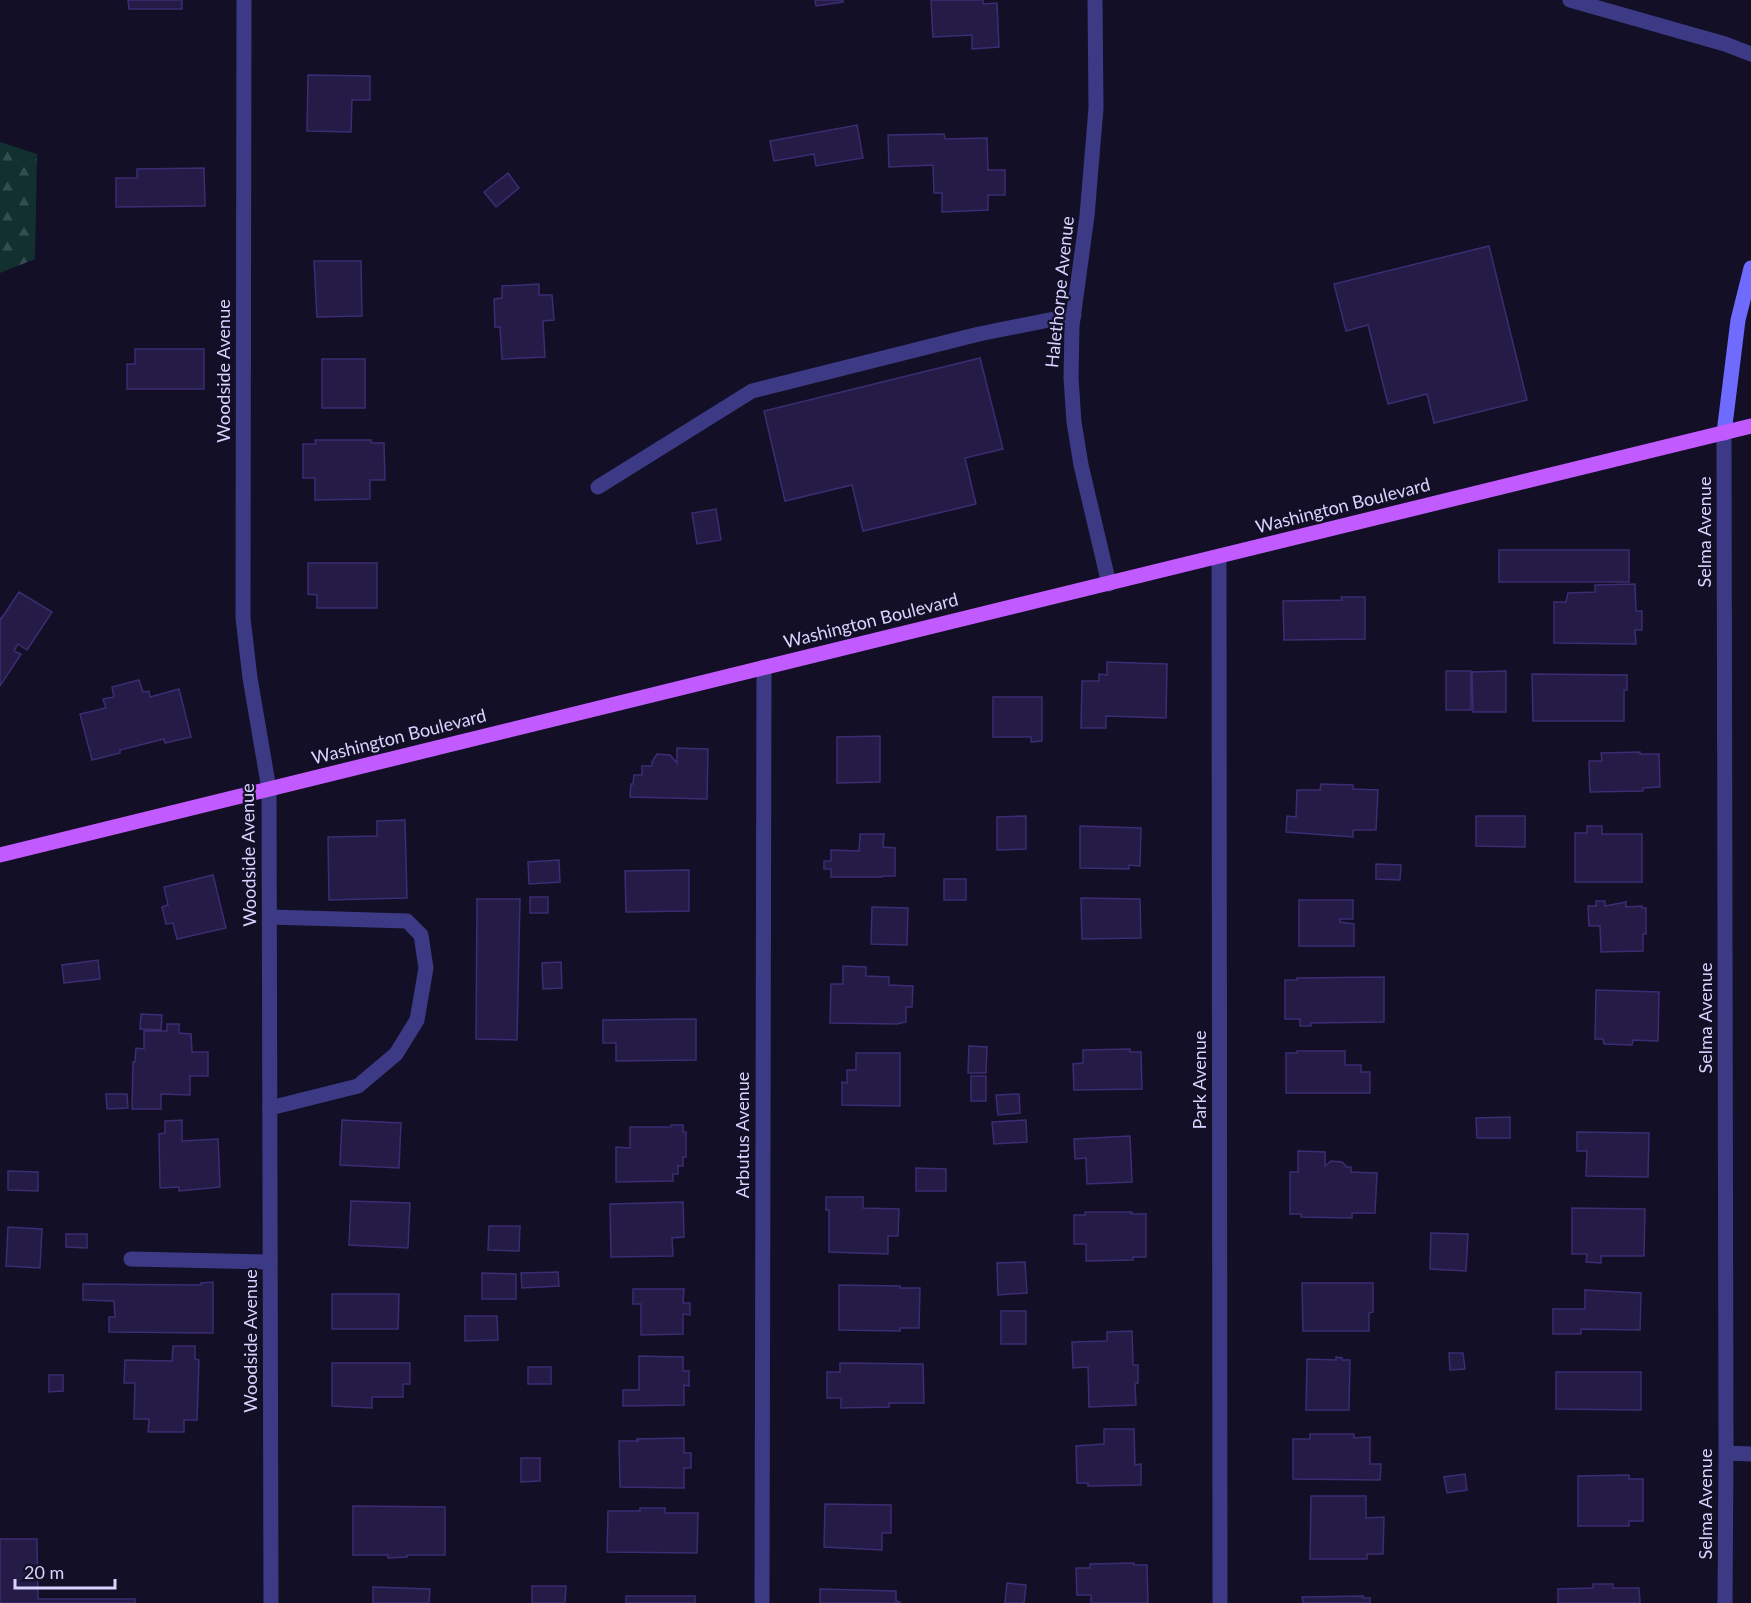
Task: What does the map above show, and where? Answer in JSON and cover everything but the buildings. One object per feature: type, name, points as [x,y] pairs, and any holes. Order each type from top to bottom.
[{"type":"main road","name":"Washington Boulevard","points":[[0,855],[1751,426]]},
{"type":"street","name":"Woodside Avenue","points":[[244,0],[243,618],[250,678],[269,789],[271,1603]]},
{"type":"street","name":"Halethorpe Avenue","points":[[1095,0],[1096,108],[1087,216],[1072,326],[1071,378],[1074,422],[1081,465],[1109,584]]},
{"type":"street","points":[[1570,0],[1751,54]]},
{"type":"street","points":[[1724,433],[1738,320],[1751,268]]},
{"type":"street","points":[[598,487],[752,392],[979,334],[1074,315]]},
{"type":"street","name":"Selma Avenue","points":[[1724,433],[1725,1603]]},
{"type":"street","name":"Park Avenue","points":[[1219,558],[1220,1603]]},
{"type":"street","name":"Arbutus Avenue","points":[[762,1603],[764,667]]},
{"type":"street","points":[[270,917],[407,921],[421,935],[426,968],[417,1020],[396,1054],[358,1086],[270,1108]]},
{"type":"street","points":[[131,1259],[270,1262]]},
{"type":"street","points":[[1726,1453],[1751,1454]]},
{"type":"green space","points":[[0,142],[37,154],[35,259],[0,273]]}]
